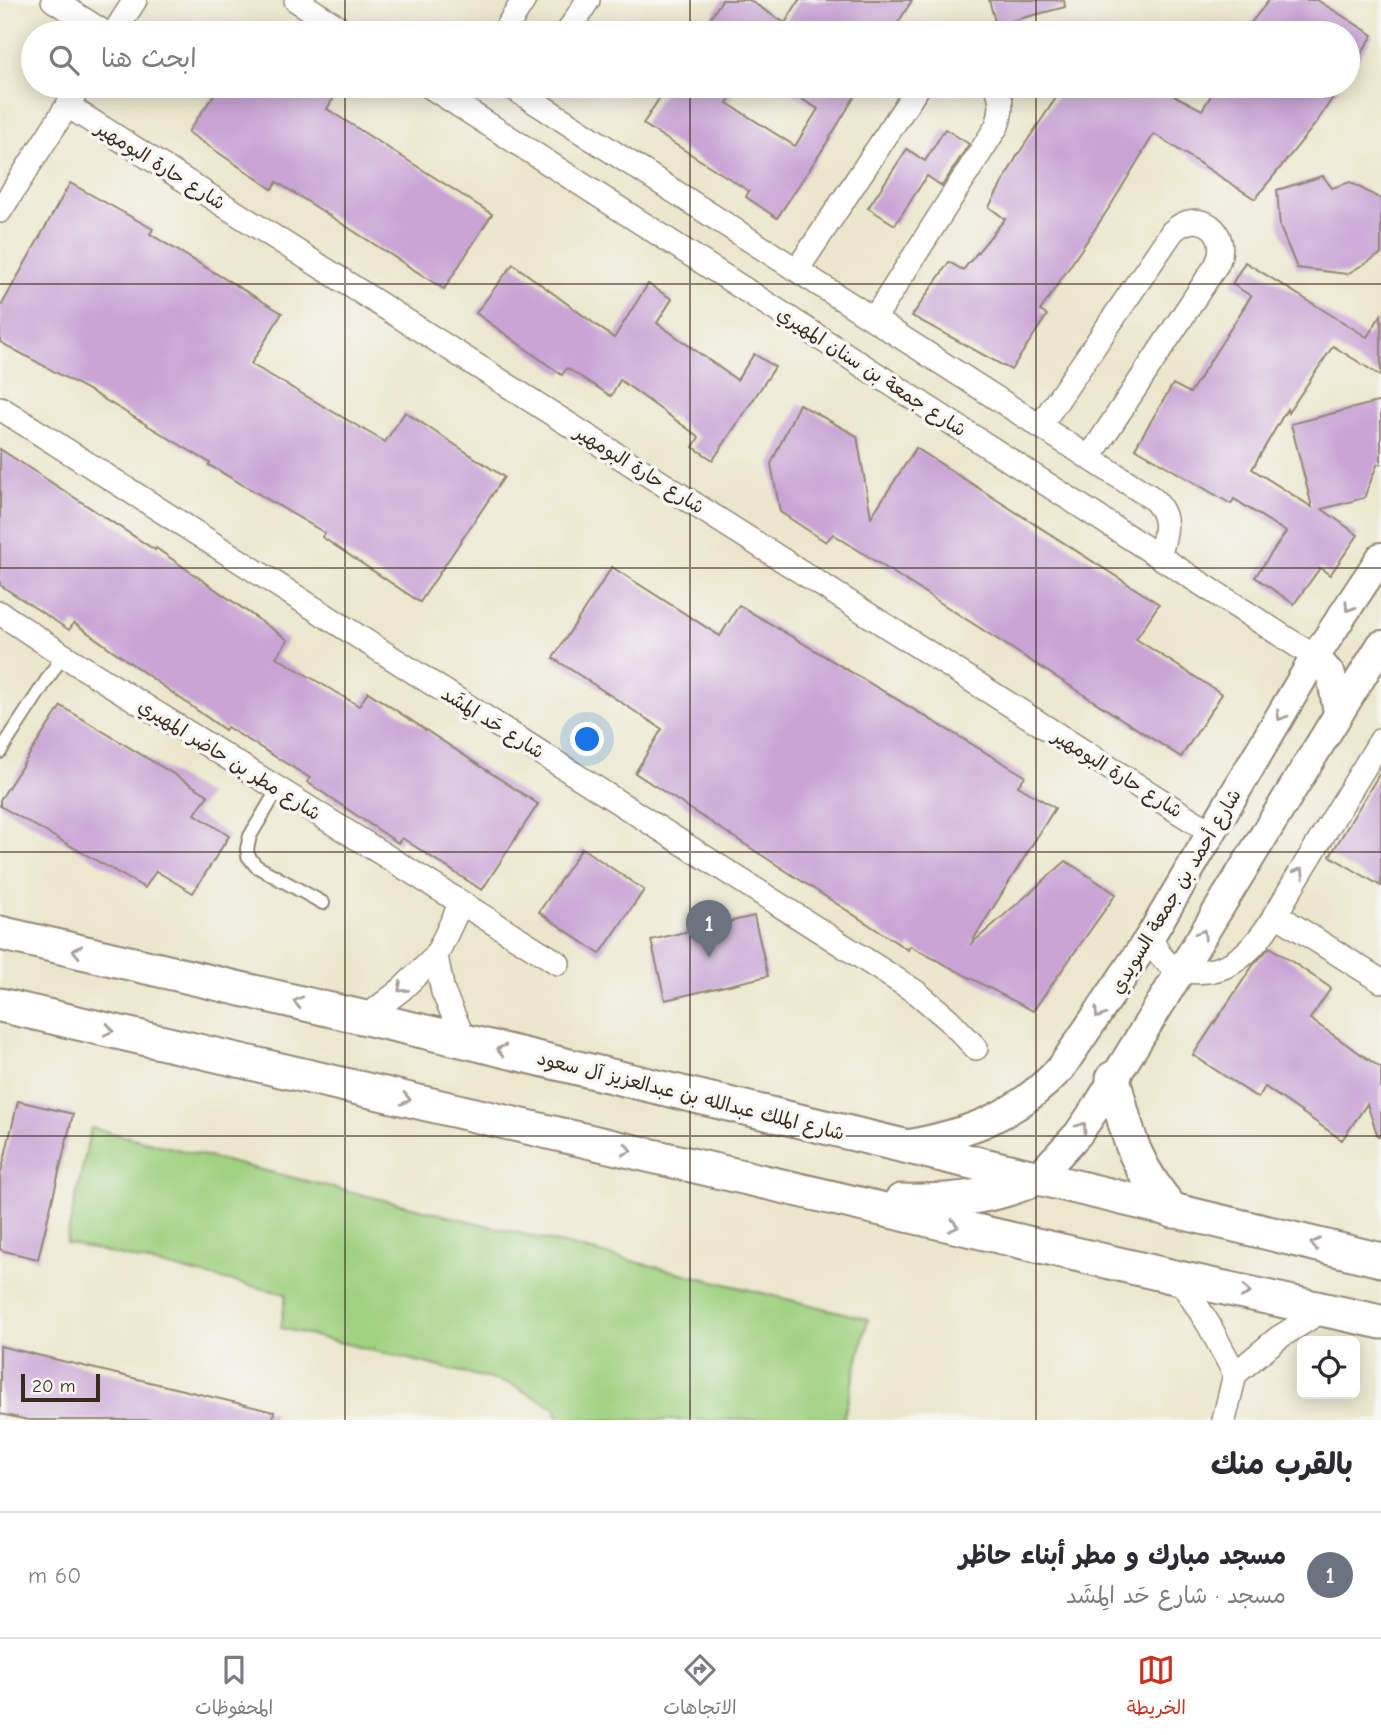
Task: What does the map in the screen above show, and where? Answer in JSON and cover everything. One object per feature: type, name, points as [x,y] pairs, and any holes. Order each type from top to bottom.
[{"type":"main road","name":"شارع الملك عبدالله بن عبدالعزيز آل سعود","points":[[3,928],[365,1018],[1381,1260]]},
{"type":"main road","points":[[0,1005],[1179,1278],[1381,1322]]},
{"type":"main road","points":[[1113,1078],[1126,1130],[1138,1161],[1173,1211]]},
{"type":"main road","points":[[839,1199],[928,1202],[974,1198],[1006,1191],[1037,1178]]},
{"type":"main road","points":[[1325,1309],[1381,1335]]},
{"type":"street","points":[[53,0],[86,21]]},
{"type":"street","points":[[122,21],[135,0]]},
{"type":"street","points":[[296,0],[328,21]]},
{"type":"street","points":[[511,21],[524,0]]},
{"type":"street","points":[[575,21],[588,0]]},
{"type":"street","points":[[0,211],[73,98]]},
{"type":"street","name":"شارع جمعة بن سنان المهيري","points":[[448,98],[1315,657]]},
{"type":"street","points":[[537,98],[1158,503],[1168,525],[1160,556]]},
{"type":"street","points":[[797,270],[911,98]]},
{"type":"street","points":[[874,319],[997,126],[1001,114],[1000,98]]},
{"type":"street","name":"شارع حارة البومهير","points":[[68,106],[1212,833]]},
{"type":"street","points":[[1040,426],[1172,232],[1187,222],[1197,220],[1206,223],[1219,237],[1221,255],[1217,264],[1089,458]]},
{"type":"street","name":"شارع حَد المِشَد","points":[[0,408],[916,992],[948,1018],[976,1048]]},
{"type":"street","name":"شارع أحمد بن جمعة السويدي","points":[[901,1146],[950,1136],[988,1123],[1017,1107],[1047,1083],[1076,1048],[1151,935],[1315,657],[1381,557]]},
{"type":"street","name":"شارع مطر بن حاضر المهيري","points":[[0,613],[62,655],[558,964]]},
{"type":"street","points":[[1037,1178],[1078,1133],[1381,645]]},
{"type":"street","points":[[1315,657],[1331,675],[1338,712]]},
{"type":"street","points":[[1151,935],[1158,953],[1180,970],[1209,971],[1237,960],[1249,950],[1275,914],[1381,740]]},
{"type":"street","points":[[365,1018],[402,989],[436,956],[461,903]]},
{"type":"street","points":[[1275,914],[1381,981]]},
{"type":"street","points":[[436,956],[446,1000],[465,1041]]},
{"type":"street","points":[[1179,1278],[1209,1325],[1235,1374]]},
{"type":"street","points":[[1224,1420],[1235,1374],[1278,1338],[1325,1309]]},
{"type":"lane","points":[[0,752],[62,655]]},
{"type":"lane","points":[[278,789],[247,842],[248,856],[257,866],[323,903]]},
{"type":"green space","points":[[91,1128],[868,1319],[843,1420],[560,1420],[554,1407],[510,1384],[281,1328],[286,1294],[66,1243]]},
{"type":"building","points":[[722,0],[749,0],[782,21],[709,21]]},
{"type":"building","points":[[799,0],[912,0],[899,21],[786,21]]},
{"type":"building","points":[[989,0],[1064,0],[1065,7],[1011,21],[995,21]]},
{"type":"building","points":[[1269,0],[1317,0],[1351,21],[1252,21]]},
{"type":"building","points":[[1360,27],[1373,35],[1360,55]]},
{"type":"building","points":[[212,98],[331,98],[327,109],[492,214],[444,289],[277,182],[272,189],[188,132]]},
{"type":"building","points":[[659,98],[730,98],[727,103],[795,146],[818,109],[800,98],[854,98],[777,218],[746,197],[749,191],[643,124]]},
{"type":"building","points":[[1056,98],[1179,98],[1202,110],[1210,98],[1332,98],[1317,122],[1255,199],[1154,134],[1111,205],[1040,311],[1047,315],[1011,370],[912,316],[949,262],[963,270],[1005,219],[989,207],[1017,156]]},
{"type":"building","points":[[945,129],[969,144],[942,186],[927,176],[895,225],[868,208],[907,149],[925,161]]},
{"type":"building","points":[[1323,176],[1332,188],[1350,182],[1381,199],[1381,254],[1347,274],[1297,268],[1280,227],[1277,190]]},
{"type":"building","points":[[70,183],[153,229],[150,234],[282,313],[251,364],[385,442],[405,412],[504,477],[420,602],[322,537],[325,533],[92,392],[0,342],[0,308]]},
{"type":"building","points":[[1245,262],[1367,337],[1381,315],[1381,376],[1333,346],[1288,413],[1287,409],[1252,469],[1312,507],[1291,424],[1381,401],[1381,464],[1377,465],[1364,498],[1322,509],[1358,535],[1330,575],[1320,568],[1294,604],[1255,577],[1286,532],[1234,499],[1231,504],[1135,448],[1173,384],[1190,393],[1251,296],[1232,284]]},
{"type":"building","points":[[513,264],[614,338],[648,284],[672,299],[657,323],[737,380],[754,354],[775,367],[713,460],[693,447],[699,437],[620,380],[611,396],[567,368],[562,375],[476,313]]},
{"type":"building","points":[[799,404],[857,436],[871,517],[916,448],[1159,604],[1136,639],[1222,694],[1181,757],[833,534],[826,542],[780,512],[771,464]]},
{"type":"building","points":[[0,449],[155,550],[156,548],[288,640],[276,657],[359,706],[368,692],[538,804],[482,890],[402,838],[398,843],[307,782],[310,778],[227,727],[225,730],[74,623],[69,630],[0,585]]},
{"type":"building","points":[[612,567],[720,636],[739,605],[1025,776],[1018,786],[1055,808],[970,945],[1066,861],[1116,894],[1033,1011],[910,946],[908,950],[635,773],[662,729],[553,658]]},
{"type":"building","points":[[61,706],[208,795],[195,814],[229,836],[193,893],[156,871],[145,888],[0,806],[0,800]]},
{"type":"building","points":[[1381,771],[1381,886],[1330,856]]},
{"type":"building","points":[[582,848],[644,890],[600,954],[539,912]]},
{"type":"building","points":[[754,916],[768,976],[665,1000],[651,940]]},
{"type":"building","points":[[1270,947],[1331,988],[1310,1019],[1381,1068],[1381,1136],[1378,1137],[1367,1104],[1342,1140],[1265,1087],[1258,1098],[1193,1055],[1254,964]]},
{"type":"building","points":[[18,1101],[73,1114],[38,1259],[0,1250],[0,1177]]},
{"type":"building","points":[[0,1346],[274,1412],[273,1420],[28,1420],[0,1414]]},
{"type":"place","name":"مسجد مبارك و مطر أبناء حاظر","points":[[709,958]]}]
